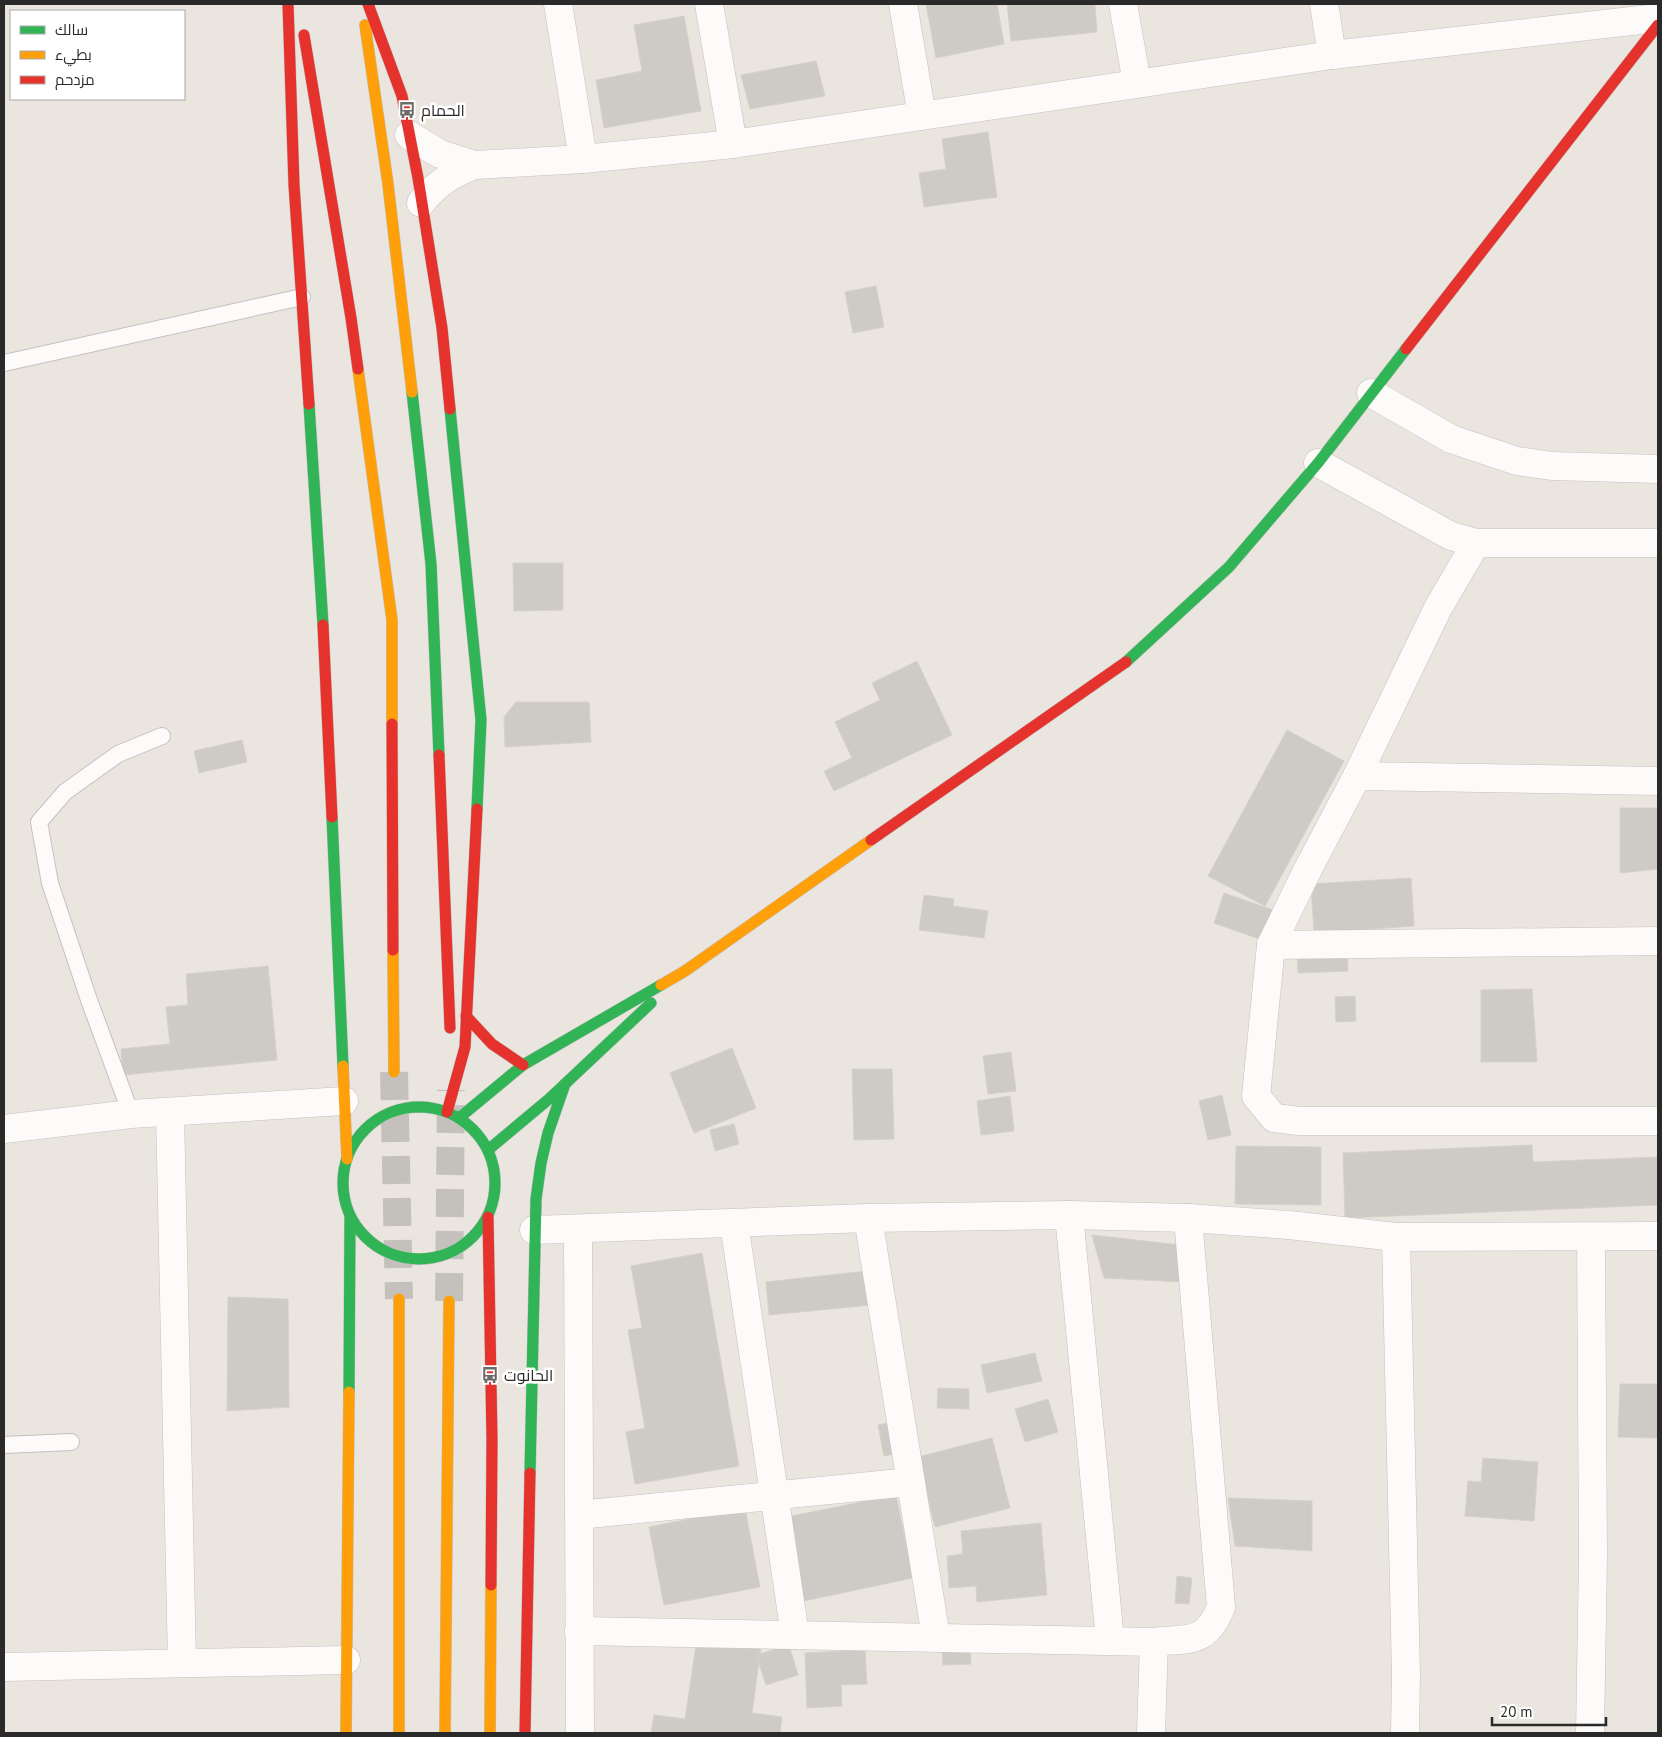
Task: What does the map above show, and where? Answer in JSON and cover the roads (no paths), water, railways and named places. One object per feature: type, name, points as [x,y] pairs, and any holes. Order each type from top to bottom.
[{"type":"main road","points":[[288,4],[294,185],[324,622],[347,1159]]},
{"type":"main road","points":[[362,4],[388,184],[431,564],[452,1069]]},
{"type":"main road","points":[[368,4],[402,96],[442,328],[481,720],[465,1047],[447,1112]]},
{"type":"main road","points":[[300,14],[351,318],[392,620],[394,1072]]},
{"type":"main road","points":[[459,1118],[523,1065],[685,971],[1126,662],[1229,568],[1318,463],[1658,25]]},
{"type":"main road","points":[[488,1150],[565,1084],[685,971]]},
{"type":"main road","points":[[466,1016],[491,1045],[506,1057],[523,1065]]},
{"type":"main road","points":[[525,1733],[534,1230],[541,1164],[548,1133],[565,1084]]},
{"type":"main road","points":[[488,1217],[476,1234],[459,1248],[440,1257],[419,1260],[398,1257],[378,1248],[362,1235],[350,1217],[344,1198],[343,1178],[347,1159],[354,1143],[365,1129],[387,1115],[412,1107],[429,1108],[447,1112],[459,1118],[476,1132],[488,1150],[495,1172],[494,1195],[488,1217],[492,1439],[490,1733]]},
{"type":"main road","points":[[346,1733],[350,1217]]},
{"type":"main road","points":[[399,1300],[399,1733]]},
{"type":"main road","points":[[445,1733],[449,1301]]},
{"type":"street","points":[[558,4],[583,159]]},
{"type":"street","points":[[709,4],[733,144]]},
{"type":"street","points":[[903,4],[922,116]]},
{"type":"street","points":[[1123,4],[1137,84]]},
{"type":"street","points":[[1324,4],[1332,55]]},
{"type":"street","points":[[421,203],[444,179],[475,165],[583,159],[733,144],[1332,55],[1658,18]]},
{"type":"street","points":[[409,135],[440,154],[475,165]]},
{"type":"street","points":[[1371,393],[1451,439],[1516,461],[1552,466],[1658,469]]},
{"type":"street","points":[[1318,463],[1451,536],[1476,542],[1658,543]]},
{"type":"street","points":[[1476,542],[1438,608],[1357,776],[1271,945],[1256,1096],[1274,1118],[1299,1121],[1658,1121]]},
{"type":"street","points":[[1357,776],[1658,780]]},
{"type":"street","points":[[1271,945],[1658,941]]},
{"type":"street","points":[[4,1129],[131,1114],[344,1100]]},
{"type":"street","points":[[170,1112],[182,1663]]},
{"type":"street","points":[[534,1230],[868,1218],[1069,1215],[1188,1218],[1289,1225],[1396,1237],[1658,1236]]},
{"type":"street","points":[[1069,1215],[1110,1640]]},
{"type":"street","points":[[868,1218],[936,1638]]},
{"type":"street","points":[[580,1631],[1154,1642],[1190,1639],[1204,1633],[1215,1622],[1221,1607],[1188,1218]]},
{"type":"street","points":[[734,1223],[795,1635]]},
{"type":"street","points":[[578,1229],[580,1733]]},
{"type":"street","points":[[1396,1237],[1406,1675],[1405,1733]]},
{"type":"street","points":[[1590,1237],[1593,1556],[1590,1733]]},
{"type":"street","points":[[579,1515],[910,1482]]},
{"type":"street","points":[[1151,1733],[1154,1642]]},
{"type":"street","points":[[4,1667],[346,1660]]},
{"type":"lane","points":[[4,363],[302,297]]},
{"type":"lane","points":[[131,1114],[89,1000],[50,883],[39,822],[65,792],[118,754],[162,736]]},
{"type":"lane","points":[[4,1445],[70,1442]]},
{"type":"tunnel","points":[[394,1072],[399,1299]]},
{"type":"tunnel","points":[[449,1301],[451,1090]]},
{"type":"place","name":"الحمام","points":[[407,110]]},
{"type":"place","name":"الحانوت","points":[[490,1375]]}]
